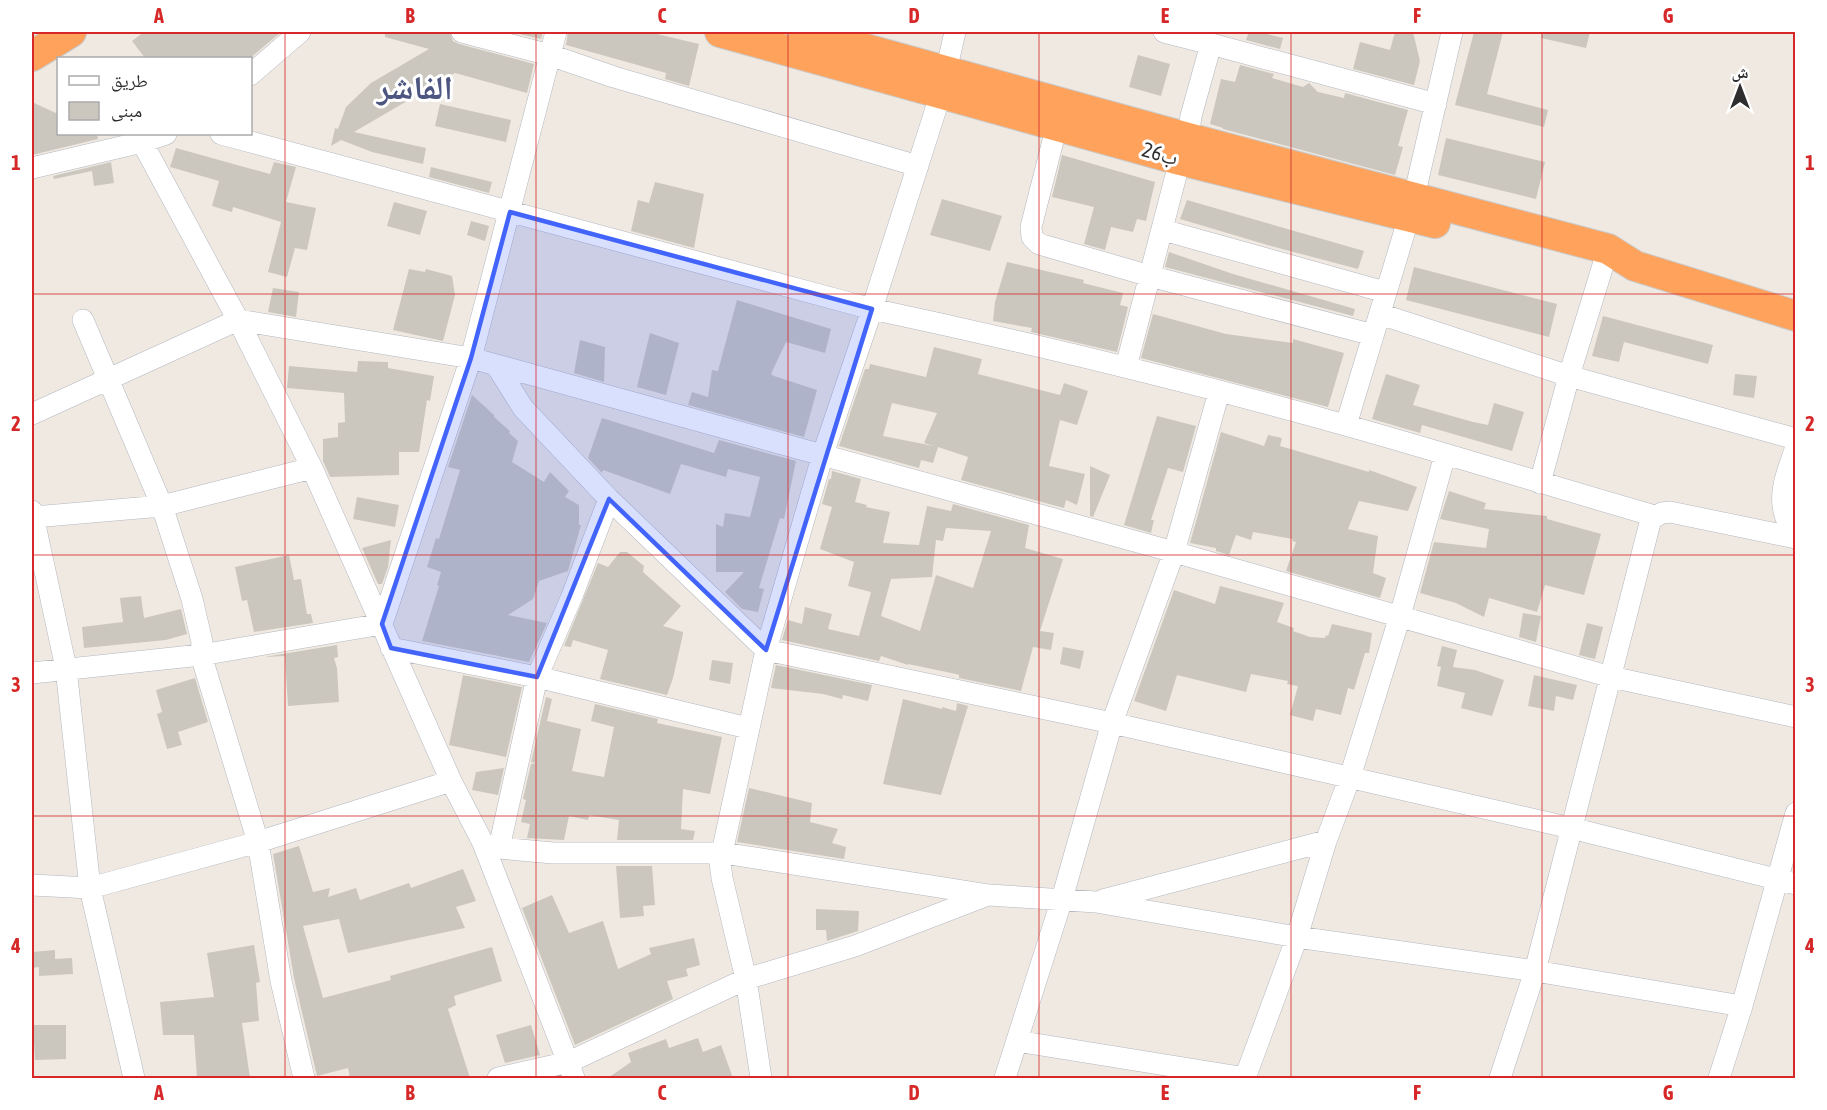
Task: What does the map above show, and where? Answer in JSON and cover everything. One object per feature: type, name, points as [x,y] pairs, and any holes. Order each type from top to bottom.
[{"type":"highway","points":[[32,56],[70,32]]},
{"type":"highway","name":"26ب","points":[[720,32],[944,82],[1184,149],[1606,257],[1796,316]]},
{"type":"highway","name":"26ب","points":[[804,32],[1057,124],[1184,149]]},
{"type":"street","points":[[252,73],[300,32]]},
{"type":"street","points":[[462,32],[550,55],[614,77],[918,166]]},
{"type":"street","points":[[382,624],[471,358],[556,32]]},
{"type":"street","points":[[761,1078],[746,979],[720,862],[766,650],[823,454],[944,82],[955,32]]},
{"type":"street","points":[[1164,32],[1201,38],[1436,104]]},
{"type":"street","points":[[1346,425],[1412,207],[1452,32]]},
{"type":"street","points":[[1126,367],[1184,149],[1191,116],[1201,38]]},
{"type":"street","points":[[1057,124],[1031,228],[1032,237],[1039,244],[1373,335]]},
{"type":"street","points":[[32,168],[163,135]]},
{"type":"street","points":[[225,135],[872,309],[1126,367],[1346,425],[1655,516],[1670,512],[1796,538]]},
{"type":"street","points":[[142,142],[238,320],[312,468],[452,782],[491,845],[571,1070]]},
{"type":"street","points":[[1163,230],[1385,292]]},
{"type":"street","points":[[1540,483],[1569,376],[1606,257]]},
{"type":"street","points":[[1380,314],[1569,376],[1796,439]]},
{"type":"street","points":[[32,414],[238,320],[471,358],[823,454],[1611,676],[1796,717]]},
{"type":"street","points":[[83,321],[162,506],[192,599],[202,642],[201,655],[258,842],[281,981],[304,1078]]},
{"type":"street","points":[[496,365],[523,408],[609,499],[766,650],[1112,723],[1350,777],[1571,828],[1786,882]]},
{"type":"street","points":[[1005,1078],[1062,899],[1112,723],[1174,552],[1219,392]]},
{"type":"street","points":[[1796,447],[1782,486],[1782,510],[1786,524],[1796,538]]},
{"type":"street","points":[[1017,1041],[1245,1078],[1297,937],[1326,841],[1350,777],[1400,616],[1445,455]]},
{"type":"street","points":[[134,1078],[90,888],[66,668],[33,514],[162,506],[312,468]]},
{"type":"street","points":[[491,845],[537,677],[565,615],[609,499]]},
{"type":"street","points":[[1500,1078],[1535,971],[1649,524],[1655,516]]},
{"type":"street","points":[[32,673],[201,655],[382,624]]},
{"type":"street","points":[[391,648],[537,677],[748,728]]},
{"type":"street","points":[[32,885],[90,888],[258,842],[452,782]]},
{"type":"street","points":[[1719,1078],[1786,882],[1796,813]]},
{"type":"street","points":[[1096,902],[1326,841]]},
{"type":"street","points":[[491,845],[553,853],[723,853],[989,895],[1096,902],[1297,937],[1535,971],[1742,1006]]},
{"type":"street","points":[[498,1078],[571,1070],[746,979],[855,945],[989,895]]},
{"type":"highlighted area","points":[[510,212],[872,309],[766,650],[609,499],[537,677],[391,648],[382,624],[471,358]]},
{"type":"building","points":[[144,32],[281,32],[251,57],[144,57],[132,41]]},
{"type":"building","points":[[385,32],[450,32],[453,41],[459,44],[534,64],[527,93],[455,73],[354,132],[426,148],[423,164],[372,152],[341,140],[331,146],[335,128],[338,129],[346,107],[371,83],[429,49],[385,37]]},
{"type":"building","points":[[511,32],[543,32],[541,39]]},
{"type":"building","points":[[568,32],[658,32],[657,34],[699,44],[689,86],[665,79],[666,73],[566,45]]},
{"type":"building","points":[[1249,32],[1283,38],[1280,49],[1246,40]]},
{"type":"building","points":[[1395,32],[1413,32],[1420,61],[1414,85],[1353,69],[1360,42],[1390,50]]},
{"type":"building","points":[[1474,32],[1503,32],[1487,94],[1548,110],[1544,127],[1455,105]]},
{"type":"building","points":[[1542,32],[1590,32],[1586,48],[1541,38]]},
{"type":"building","points":[[1138,55],[1170,64],[1161,96],[1129,87]]},
{"type":"building","points":[[1240,65],[1274,74],[1272,78],[1303,87],[1309,83],[1318,92],[1344,98],[1345,93],[1408,110],[1398,146],[1403,147],[1395,175],[1210,124],[1221,79],[1235,82]]},
{"type":"building","points":[[32,102],[57,114],[57,135],[97,135],[98,139],[32,155]]},
{"type":"building","points":[[440,104],[511,120],[506,142],[435,126]]},
{"type":"building","points":[[1446,138],[1545,162],[1536,199],[1438,175]]},
{"type":"building","points":[[176,148],[270,174],[274,162],[296,167],[286,202],[316,208],[307,250],[295,248],[287,277],[268,272],[281,222],[233,207],[232,212],[212,206],[219,181],[170,167]]},
{"type":"building","points":[[1062,155],[1155,182],[1146,221],[1137,219],[1133,232],[1111,227],[1105,250],[1084,244],[1094,207],[1052,197]]},
{"type":"building","points":[[111,162],[114,183],[94,186],[92,171],[54,179],[53,176]]},
{"type":"building","points":[[431,167],[492,182],[489,193],[429,177]]},
{"type":"building","points":[[655,182],[704,194],[694,248],[631,231],[638,200],[649,203]]},
{"type":"building","points":[[942,199],[1002,216],[990,251],[930,235]]},
{"type":"building","points":[[1187,200],[1364,251],[1358,269],[1180,219]]},
{"type":"building","points":[[394,202],[427,211],[420,235],[387,226]]},
{"type":"building","points":[[471,221],[489,226],[485,241],[467,235]]},
{"type":"building","points":[[1169,252],[1233,274],[1355,309],[1353,316],[1165,267]]},
{"type":"building","points":[[1007,262],[1084,280],[1083,283],[1123,293],[1120,305],[1128,307],[1117,352],[1031,332],[1032,328],[993,321],[995,302]]},
{"type":"building","points":[[1414,267],[1557,304],[1549,337],[1406,300]]},
{"type":"building","points":[[409,269],[425,272],[426,269],[452,276],[455,295],[443,341],[393,330]]},
{"type":"building","points":[[273,288],[299,292],[296,317],[268,312]]},
{"type":"building","points":[[737,300],[831,329],[825,353],[786,342],[771,374],[817,390],[804,437],[688,405],[692,392],[708,397],[712,370],[718,371]]},
{"type":"building","points":[[1153,314],[1226,334],[1293,343],[1293,339],[1344,353],[1328,407],[1141,358]]},
{"type":"building","points":[[1603,316],[1713,345],[1708,364],[1624,342],[1619,362],[1592,356]]},
{"type":"building","points":[[650,333],[679,343],[666,395],[637,387]]},
{"type":"building","points":[[580,340],[605,347],[604,382],[574,373]]},
{"type":"building","points":[[934,347],[982,359],[978,374],[1060,395],[1064,383],[1088,391],[1077,425],[1060,420],[1049,466],[1085,474],[1077,505],[1066,500],[1064,508],[961,480],[968,457],[938,447],[933,463],[921,460],[919,468],[839,446],[865,369],[869,369],[870,364],[926,377]],"holes":[[[892,403],[937,413],[924,443],[934,446],[883,436]]]},
{"type":"building","points":[[358,361],[388,362],[388,368],[434,376],[430,401],[427,400],[419,452],[399,452],[399,475],[330,477],[323,461],[323,439],[338,437],[338,423],[345,422],[344,393],[287,388],[289,366],[357,372]]},
{"type":"building","points":[[1386,374],[1420,385],[1413,405],[1473,422],[1488,425],[1494,403],[1524,412],[1512,451],[1422,425],[1420,433],[1372,419]]},
{"type":"building","points":[[1735,374],[1757,376],[1754,398],[1733,395]]},
{"type":"building","points":[[472,395],[518,441],[512,462],[544,482],[550,472],[569,491],[565,497],[579,505],[579,525],[581,525],[568,571],[539,581],[533,599],[508,615],[547,623],[529,662],[422,641],[441,572],[427,567],[436,538],[439,539],[460,470],[448,467]]},
{"type":"building","points":[[1157,416],[1196,426],[1183,472],[1168,468],[1151,520],[1154,520],[1151,533],[1124,525]]},
{"type":"building","points":[[602,418],[714,453],[719,440],[796,461],[784,519],[780,518],[759,588],[764,589],[758,612],[742,609],[725,592],[744,572],[716,572],[716,524],[723,527],[725,513],[750,517],[760,477],[728,469],[726,477],[681,464],[670,494],[603,470],[602,473],[588,458]]},
{"type":"building","points":[[1221,432],[1264,446],[1268,435],[1282,438],[1280,446],[1369,472],[1369,470],[1417,487],[1408,511],[1359,501],[1348,529],[1378,536],[1373,573],[1386,578],[1380,598],[1286,571],[1296,542],[1292,541],[1293,539],[1253,532],[1251,540],[1236,535],[1229,555],[1216,551],[1216,548],[1190,543]]},
{"type":"building","points":[[1090,466],[1110,475],[1093,517],[1090,516]]},
{"type":"building","points":[[832,471],[861,479],[855,502],[890,512],[883,543],[919,545],[927,506],[951,511],[953,504],[1029,525],[1025,548],[1063,559],[1040,631],[1054,633],[1051,650],[1033,647],[1021,691],[959,678],[956,674],[908,665],[881,656],[879,661],[782,640],[788,620],[802,624],[805,607],[832,614],[828,629],[859,636],[871,592],[848,586],[854,562],[820,549],[832,507],[822,504],[829,479],[831,479]],"holes":[[[946,528],[991,531],[973,588],[936,575],[920,631],[881,616],[891,579],[932,577],[936,540],[943,541]]]},
{"type":"building","points":[[1449,491],[1486,503],[1484,509],[1547,516],[1547,519],[1601,534],[1584,595],[1545,585],[1537,612],[1489,598],[1484,617],[1456,603],[1420,593],[1434,542],[1486,548],[1489,529],[1440,519]]},
{"type":"building","points":[[357,497],[399,505],[395,527],[353,519]]},
{"type":"building","points":[[391,540],[388,567],[382,584],[378,584],[362,548]]},
{"type":"building","points":[[620,552],[627,552],[644,566],[643,572],[681,606],[663,626],[683,632],[667,695],[600,679],[608,650],[573,640],[571,647],[564,646],[598,563],[608,567]]},
{"type":"building","points":[[289,555],[294,580],[301,579],[307,614],[311,614],[313,623],[254,632],[247,600],[242,601],[235,567]]},
{"type":"building","points":[[1220,586],[1284,603],[1277,622],[1310,637],[1325,638],[1332,624],[1372,633],[1369,653],[1365,653],[1354,690],[1348,688],[1341,715],[1316,709],[1313,721],[1290,715],[1298,686],[1287,684],[1288,681],[1251,674],[1246,692],[1177,675],[1166,711],[1134,701],[1174,590],[1215,604]]},
{"type":"building","points":[[141,596],[144,618],[181,609],[187,634],[166,640],[84,648],[82,627],[123,622],[120,598]]},
{"type":"building","points":[[1523,613],[1541,616],[1536,642],[1519,637]]},
{"type":"building","points":[[1587,623],[1603,627],[1595,659],[1579,655]]},
{"type":"building","points":[[337,645],[338,657],[334,658],[337,668],[339,702],[288,706],[285,656],[264,657]]},
{"type":"building","points":[[1442,646],[1457,650],[1453,667],[1475,670],[1504,680],[1492,716],[1461,708],[1465,693],[1437,686],[1441,667],[1437,666]]},
{"type":"building","points":[[1063,647],[1084,651],[1080,669],[1060,664]]},
{"type":"building","points":[[712,660],[733,663],[730,684],[709,680]]},
{"type":"building","points":[[776,665],[872,685],[868,701],[843,695],[842,699],[823,694],[771,688]]},
{"type":"building","points":[[463,675],[522,687],[506,757],[449,745]]},
{"type":"building","points":[[1534,675],[1577,685],[1573,700],[1556,696],[1554,711],[1528,706]]},
{"type":"building","points":[[195,678],[208,722],[178,732],[182,745],[167,749],[157,714],[162,712],[156,690]]},
{"type":"building","points":[[546,697],[552,699],[547,721],[581,729],[572,771],[604,777],[614,727],[591,721],[595,704],[658,719],[657,723],[722,737],[710,794],[683,789],[681,829],[695,831],[693,840],[617,840],[619,820],[589,815],[588,820],[569,816],[564,840],[527,838],[530,824],[521,822],[526,800],[523,799],[531,764],[536,763],[531,762]]},
{"type":"building","points":[[903,699],[956,711],[957,703],[968,706],[941,795],[883,784]]},
{"type":"building","points":[[504,768],[498,795],[472,790],[476,772]]},
{"type":"building","points":[[749,788],[812,803],[810,822],[838,829],[832,843],[846,847],[844,859],[737,842]]},
{"type":"building","points":[[299,846],[313,892],[330,888],[328,897],[356,888],[360,900],[409,883],[411,888],[463,869],[476,901],[456,907],[465,928],[348,953],[339,919],[303,926],[323,998],[391,980],[390,976],[492,947],[502,981],[454,996],[456,1005],[448,1009],[470,1078],[350,1078],[348,1068],[317,1076],[294,978],[273,854]]},
{"type":"building","points":[[616,866],[652,866],[655,905],[643,906],[644,916],[620,918]]},
{"type":"building","points":[[552,895],[569,933],[603,921],[618,969],[651,954],[649,948],[694,938],[700,965],[686,969],[688,976],[667,981],[673,999],[575,1045],[522,908]]},
{"type":"building","points":[[816,909],[859,911],[858,931],[827,941],[826,930],[816,930]]},
{"type":"building","points":[[254,945],[260,982],[256,983],[259,1021],[242,1023],[250,1078],[197,1078],[194,1035],[163,1035],[160,1002],[214,997],[207,953]]},
{"type":"building","points":[[55,950],[55,959],[72,958],[73,974],[39,976],[39,967],[32,968],[32,952]]},
{"type":"building","points":[[32,1025],[66,1025],[66,1059],[35,1060]]},
{"type":"building","points":[[531,1025],[540,1055],[505,1063],[496,1035]]},
{"type":"building","points":[[698,1038],[703,1052],[721,1045],[733,1078],[608,1078],[631,1062],[628,1053],[666,1039],[669,1048]]},
{"type":"district","name":"الفاشر","points":[[415,87]]}]
